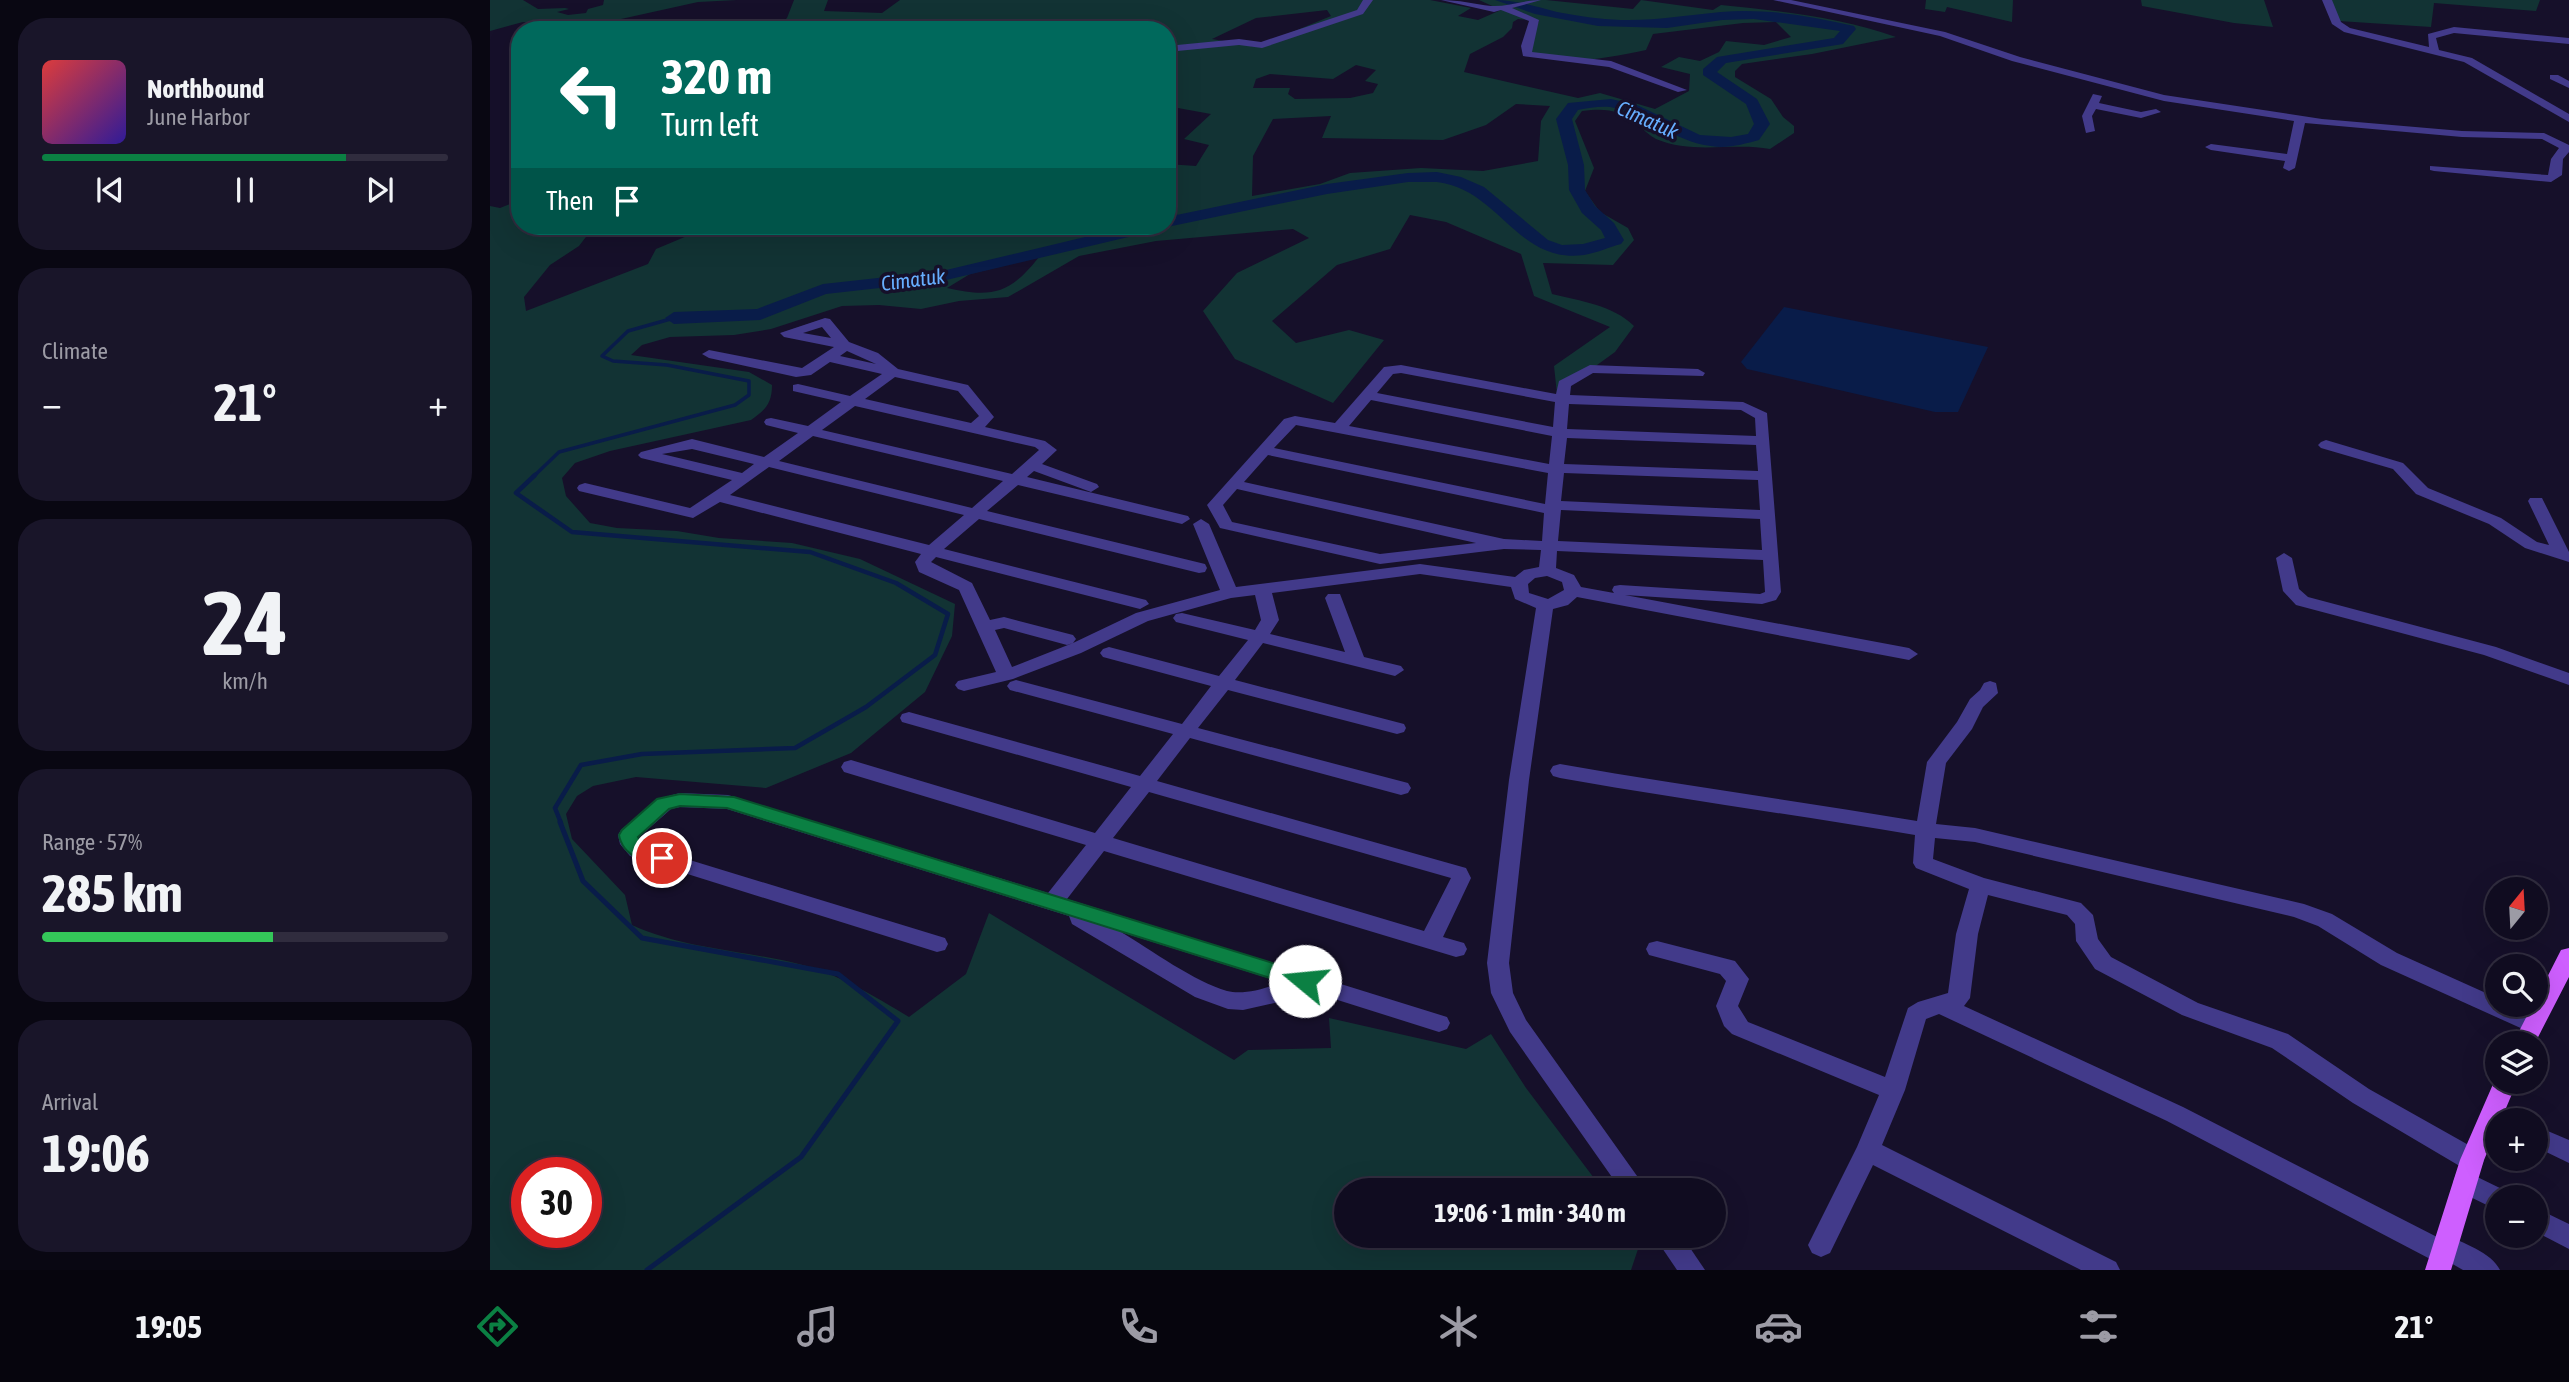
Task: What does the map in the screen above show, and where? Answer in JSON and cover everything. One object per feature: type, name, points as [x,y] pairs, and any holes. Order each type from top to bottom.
[{"type":"main road","points":[[2531,1031],[2569,957]]},
{"type":"main road","points":[[2442,1257],[2469,1171],[2485,1139]]},
{"type":"street","points":[[1176,49],[1239,42],[1262,45],[1360,12],[1368,0]]},
{"type":"street","points":[[1446,0],[1494,9],[1534,1]]},
{"type":"street","points":[[1778,0],[1839,15],[1933,31],[2016,59],[2146,94],[2300,120],[2462,134],[2544,136],[2568,148]]},
{"type":"street","points":[[2327,0],[2337,24],[2347,30],[2476,63],[2569,119]]},
{"type":"street","points":[[1506,7],[1534,20],[1526,46],[1527,54],[1611,64],[1682,90]]},
{"type":"street","points":[[2435,52],[2431,36],[2437,32],[2454,30],[2569,41]]},
{"type":"street","points":[[2515,37],[2517,30],[2569,31]]},
{"type":"street","points":[[2554,77],[2569,85]]},
{"type":"street","points":[[2090,131],[2086,121],[2092,105],[2109,84]]},
{"type":"street","points":[[2092,105],[2141,115],[2156,113]]},
{"type":"street","points":[[2211,147],[2290,163],[2300,120]]},
{"type":"street","points":[[2434,168],[2551,179],[2556,175],[2556,160],[2561,151],[2568,148]]},
{"type":"street","points":[[783,332],[825,322],[845,346],[885,361],[893,372]]},
{"type":"street","points":[[709,354],[796,373],[806,372],[845,346]]},
{"type":"street","points":[[828,357],[963,388],[987,417],[973,429]]},
{"type":"street","points":[[1340,427],[1389,370],[1401,369],[1562,399],[1743,406],[1762,416],[1773,592],[1770,596],[1762,598],[1620,590]]},
{"type":"street","points":[[1547,571],[1564,384],[1590,369],[1699,373]]},
{"type":"street","points":[[585,488],[693,513],[893,372]]},
{"type":"street","points":[[798,388],[1040,444],[1049,450],[932,551],[923,562],[925,568],[966,587],[1011,680],[1185,732],[1401,788]]},
{"type":"street","points":[[1367,395],[1559,433],[1763,441]]},
{"type":"street","points":[[1766,476],[1556,469],[1295,420],[1289,422],[1215,505],[1226,525],[1371,558],[1504,544],[1771,555]]},
{"type":"street","points":[[771,422],[1182,519]]},
{"type":"street","points":[[744,478],[646,455],[692,444],[1199,568]]},
{"type":"street","points":[[2326,445],[2398,466],[2408,471],[2413,485],[2422,491],[2494,521],[2531,545],[2566,556]]},
{"type":"street","points":[[1264,450],[1553,508],[1768,516]]},
{"type":"street","points":[[1032,465],[1154,512]]},
{"type":"street","points":[[1234,484],[1504,544]]},
{"type":"street","points":[[718,497],[1140,604]]},
{"type":"street","points":[[2536,500],[2566,556]]},
{"type":"street","points":[[1200,524],[1230,593]]},
{"type":"street","points":[[2284,558],[2291,591],[2302,601],[2490,651],[2569,679]]},
{"type":"street","points":[[964,685],[1011,680],[1142,617],[1230,593],[1420,569],[1519,583]]},
{"type":"street","points":[[1547,571],[1564,575],[1573,585],[1573,591],[1563,601],[1545,605],[1526,600],[1518,589],[1519,583],[1530,574],[1547,571]]},
{"type":"street","points":[[1052,902],[1259,637],[1270,620],[1262,588]]},
{"type":"street","points":[[1573,591],[1909,654]]},
{"type":"street","points":[[1334,598],[1357,661]]},
{"type":"street","points":[[1545,605],[1519,780],[1498,963],[1502,993],[1518,1026],[1626,1178]]},
{"type":"street","points":[[1182,618],[1395,670]]},
{"type":"street","points":[[986,627],[1004,622],[1067,639]]},
{"type":"street","points":[[1108,653],[1397,728]]},
{"type":"street","points":[[1990,687],[1989,693],[1976,703],[1965,724],[1937,762],[1925,830],[1923,863],[1980,885],[2074,909],[2085,921],[2087,941],[2103,963],[2190,1009],[2280,1041],[2469,1171],[2485,1187]]},
{"type":"street","points":[[909,718],[1459,873],[1461,878],[1430,941]]},
{"type":"street","points":[[851,767],[1456,949]]},
{"type":"street","points":[[1560,771],[1694,795],[1975,835],[2297,910],[2325,920],[2389,959],[2523,1031]]},
{"type":"street","points":[[937,944],[637,850],[629,844],[628,835],[664,804],[680,800],[728,802],[1438,1023]]},
{"type":"street","points":[[1821,1245],[1868,1150],[1893,1090],[1916,1014],[1924,1007],[1952,1004],[1959,998],[1967,934],[1980,885]]},
{"type":"street","points":[[1052,902],[1203,991],[1228,1000],[1279,993],[1305,981]]},
{"type":"street","points":[[1657,949],[1727,967],[1733,971],[1738,979],[1727,1006],[1732,1020],[1740,1028],[1893,1090]]},
{"type":"street","points":[[1941,1005],[2175,1114],[2442,1257],[2487,1270]]},
{"type":"street","points":[[2548,1142],[2569,1152]]},
{"type":"street","points":[[1868,1150],[1948,1193],[2007,1219],[2107,1270]]},
{"type":"street","points":[[2548,1226],[2569,1237]]},
{"type":"street","points":[[1676,1248],[1692,1270]]},
{"type":"green space","points":[[490,0],[523,0],[538,9],[565,8],[569,9],[557,12],[568,15],[586,13],[588,9],[603,5],[604,0],[737,0],[698,2],[605,21],[511,21],[511,25],[490,31]]},
{"type":"green space","points":[[794,0],[828,0],[824,11],[882,13],[900,0],[1430,0],[1471,8],[1458,16],[1478,20],[1501,10],[1479,0],[1546,0],[1633,9],[1641,0],[1713,10],[1721,5],[1788,12],[1853,24],[1896,37],[1812,54],[1742,64],[1735,71],[1735,77],[1771,99],[1783,117],[1794,126],[1794,133],[1770,149],[1670,144],[1654,138],[1618,113],[1606,110],[1582,111],[1575,121],[1594,168],[1585,191],[1600,212],[1628,228],[1634,240],[1613,265],[1543,263],[1552,294],[1606,308],[1634,326],[1615,352],[1557,394],[1554,366],[1610,327],[1534,296],[1521,254],[1446,222],[1410,215],[1390,249],[1337,265],[1272,321],[1296,343],[1349,330],[1384,340],[1333,403],[1235,359],[1203,311],[1237,273],[1309,238],[1293,229],[1156,241],[1079,256],[1008,297],[959,301],[921,309],[879,305],[842,306],[771,329],[734,335],[670,337],[642,345],[631,355],[749,372],[772,385],[772,392],[764,410],[751,420],[610,451],[575,463],[562,478],[566,496],[590,523],[617,528],[677,531],[719,538],[792,543],[860,559],[955,604],[952,636],[925,692],[851,753],[766,788],[636,777],[593,786],[577,796],[566,814],[572,839],[625,895],[632,925],[672,939],[814,968],[856,986],[909,1017],[966,974],[989,913],[1234,1060],[1248,1050],[1331,1048],[1329,1018],[1466,1049],[1491,1034],[1526,1088],[1594,1178],[1334,1178],[1334,1248],[1638,1248],[1631,1270],[490,1270],[490,206],[500,208],[511,204],[511,235],[587,235],[579,246],[550,265],[524,297],[526,311],[648,264],[656,249],[689,235],[1176,235],[1176,165],[1196,166],[1209,145],[1184,139],[1211,114],[1176,108],[1176,21],[784,21]],"holes":[[[1327,10],[1331,16],[1256,47],[1212,39],[1256,18]],[[1518,19],[1539,21],[1526,51],[1539,56],[1569,60],[1601,58],[1646,50],[1653,34],[1743,23],[1776,22],[1791,37],[1764,45],[1726,41],[1719,52],[1700,61],[1679,57],[1661,67],[1690,74],[1689,91],[1655,109],[1600,93],[1578,98],[1464,72],[1470,54],[1503,37]],[[1356,65],[1376,70],[1365,81],[1378,84],[1373,93],[1350,98],[1295,99],[1288,94],[1290,88],[1253,88],[1256,79],[1270,74],[1333,79]],[[1516,104],[1550,106],[1541,121],[1538,161],[1483,171],[1421,168],[1350,173],[1320,184],[1252,196],[1253,156],[1273,119],[1331,116],[1322,138],[1443,140],[1486,125]],[[1039,257],[1019,279],[999,290],[976,293],[947,288],[970,274]]]},
{"type":"green space","points":[[1926,0],[2013,0],[2012,22],[1947,7],[1945,12],[1925,9]]},
{"type":"green space","points":[[2141,0],[2264,0],[2273,27],[2234,23],[2142,6]]},
{"type":"green space","points":[[2330,0],[2540,0],[2536,11],[2434,3],[2431,27],[2339,21]]},
{"type":"water","points":[[1784,307],[1988,347],[1958,412],[1935,412],[1747,369],[1741,362]]},
{"type":"waterway","name":"Cimatuk","points":[[1176,220],[1327,189],[1428,176],[1455,180],[1478,190],[1542,244],[1561,250],[1584,249],[1615,240],[1608,227],[1588,209],[1577,190],[1576,165],[1564,119],[1573,106],[1607,103],[1631,108],[1680,132],[1712,142],[1731,142],[1754,137],[1762,124],[1752,102],[1708,72],[1722,60],[1838,41],[1849,29],[1770,16],[1722,16],[1667,24],[1598,22],[1539,12],[1501,0]]},
{"type":"waterway","name":"Cimatuk","points":[[674,318],[760,314],[823,289],[942,276],[1114,235]]},
{"type":"waterway","points":[[533,477],[559,452],[735,405],[749,395],[749,381],[667,365],[613,361],[602,356],[628,331],[674,318]]},
{"type":"waterway","points":[[535,475],[516,493],[572,532],[810,552],[896,583],[948,614],[935,655],[866,707],[795,748],[642,754],[581,765],[555,808],[561,823]]},
{"type":"waterway","points":[[560,822],[583,881],[642,938],[838,974],[898,1021],[801,1157],[647,1270]]},
{"type":"route","points":[[662,858],[637,850],[629,844],[628,835],[664,804],[680,800],[728,802],[1305,981]]}]
